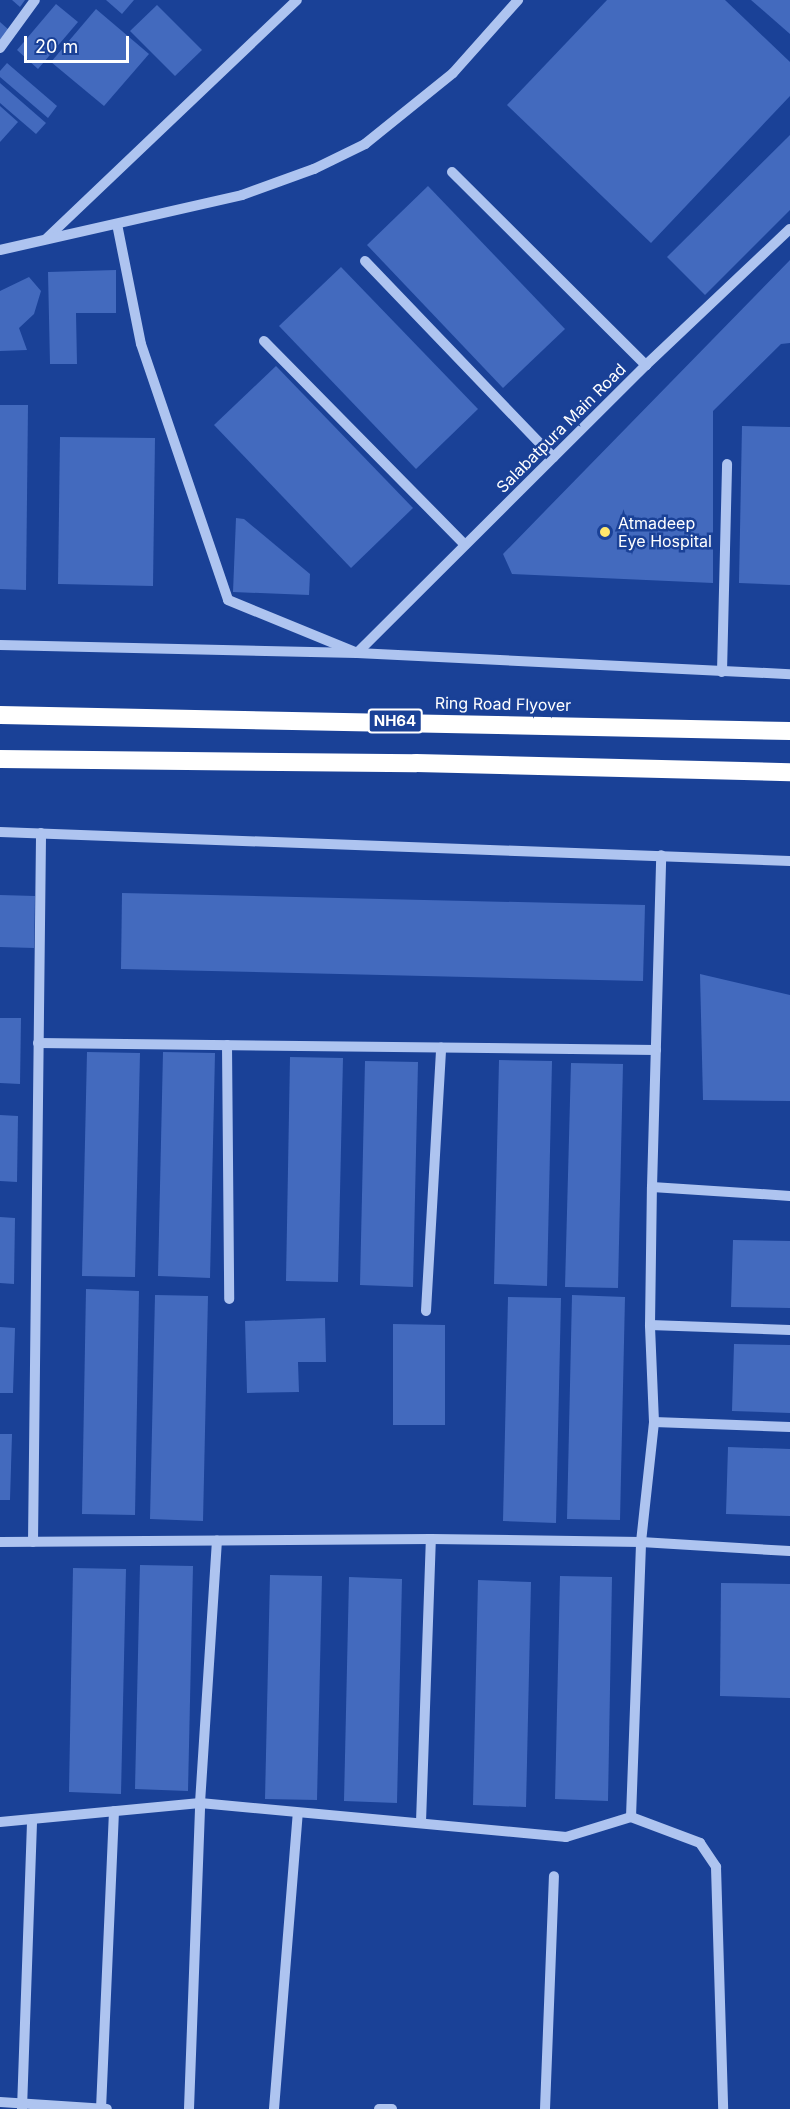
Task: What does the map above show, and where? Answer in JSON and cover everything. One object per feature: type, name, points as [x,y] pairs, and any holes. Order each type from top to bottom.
[{"type":"highway","name":"Ring Road Flyover","points":[[0,715],[790,730]]},
{"type":"highway","points":[[0,759],[381,763],[790,772]]},
{"type":"street","points":[[0,48],[35,0]]},
{"type":"street","points":[[47,238],[297,0]]},
{"type":"street","points":[[0,250],[242,195],[314,169],[365,144],[453,73],[518,0]]},
{"type":"street","points":[[452,172],[646,364]]},
{"type":"street","points":[[117,224],[141,344],[228,600],[357,653]]},
{"type":"street","name":"Salabatpura Main Road","points":[[357,653],[646,364],[790,229]]},
{"type":"street","points":[[365,261],[553,457]]},
{"type":"street","points":[[264,341],[465,545]]},
{"type":"street","points":[[722,672],[727,464]]},
{"type":"street","points":[[0,645],[357,653],[790,674]]},
{"type":"street","points":[[0,832],[790,861]]},
{"type":"street","points":[[33,1542],[41,833]]},
{"type":"street","points":[[631,1817],[641,1542],[654,1422],[650,1325],[661,855]]},
{"type":"street","points":[[38,1042],[656,1050]]},
{"type":"street","points":[[227,1045],[229,1299]]},
{"type":"street","points":[[426,1311],[441,1047]]},
{"type":"street","points":[[652,1187],[790,1196]]},
{"type":"street","points":[[650,1325],[790,1330]]},
{"type":"street","points":[[654,1422],[790,1427]]},
{"type":"street","points":[[0,1542],[430,1539],[641,1542],[790,1551]]},
{"type":"street","points":[[421,1822],[430,1539]]},
{"type":"street","points":[[189,2109],[200,1803],[217,1541]]},
{"type":"street","points":[[0,1822],[200,1803],[566,1836],[631,1817],[700,1843],[716,1867],[723,2109]]},
{"type":"street","points":[[101,2109],[114,1811]]},
{"type":"street","points":[[274,2109],[298,1813]]},
{"type":"street","points":[[22,2106],[32,1819]]},
{"type":"street","points":[[545,2109],[555,1876]]},
{"type":"street","points":[[0,2102],[22,2106],[107,2109]]},
{"type":"street","points":[[379,2109],[392,2109]]},
{"type":"building","points":[[12,0],[25,0],[20,7]]},
{"type":"building","points":[[106,0],[134,0],[122,14]]},
{"type":"building","points":[[607,0],[725,0],[790,62],[790,96],[651,243],[507,105]]},
{"type":"building","points":[[751,0],[790,0],[790,34]]},
{"type":"building","points":[[56,4],[78,22],[38,69],[17,50]]},
{"type":"building","points":[[157,5],[202,50],[175,76],[130,31]]},
{"type":"building","points":[[96,9],[149,54],[104,106],[51,62]]},
{"type":"building","points":[[0,22],[9,30],[0,41]]},
{"type":"building","points":[[7,63],[57,106],[48,118],[0,77],[0,71]]},
{"type":"building","points":[[0,83],[46,123],[36,134],[0,103]]},
{"type":"building","points":[[0,106],[18,122],[0,142]]},
{"type":"building","points":[[790,135],[790,210],[705,295],[667,257]]},
{"type":"building","points":[[428,186],[565,329],[503,388],[367,245]]},
{"type":"building","points":[[790,260],[790,343],[781,344],[713,411],[713,583],[512,574],[503,554]]},
{"type":"building","points":[[341,267],[478,409],[416,469],[279,326]]},
{"type":"building","points":[[116,270],[116,313],[76,313],[77,364],[50,364],[48,272]]},
{"type":"building","points":[[29,277],[41,291],[34,314],[19,328],[27,350],[0,351],[0,291]]},
{"type":"building","points":[[276,366],[413,508],[351,568],[214,425]]},
{"type":"building","points":[[0,405],[28,405],[26,590],[0,589]]},
{"type":"building","points":[[742,426],[790,427],[790,585],[739,583]]},
{"type":"building","points":[[60,437],[155,438],[153,586],[58,584]]},
{"type":"building","points":[[236,518],[244,519],[310,574],[309,595],[233,592]]},
{"type":"building","points":[[122,893],[645,905],[643,981],[121,969]]},
{"type":"building","points":[[0,895],[35,896],[34,948],[0,947]]},
{"type":"building","points":[[700,974],[790,995],[790,1101],[703,1100]]},
{"type":"building","points":[[0,1018],[21,1018],[20,1084],[0,1083]]},
{"type":"building","points":[[87,1052],[140,1053],[135,1277],[82,1276]]},
{"type":"building","points":[[163,1052],[215,1053],[210,1278],[158,1276]]},
{"type":"building","points":[[290,1057],[343,1058],[338,1282],[286,1281]]},
{"type":"building","points":[[499,1060],[552,1061],[547,1286],[494,1284]]},
{"type":"building","points":[[365,1061],[418,1062],[413,1287],[360,1285]]},
{"type":"building","points":[[571,1063],[623,1064],[618,1288],[565,1287]]},
{"type":"building","points":[[0,1115],[18,1116],[17,1182],[0,1181]]},
{"type":"building","points":[[0,1217],[15,1218],[14,1284],[0,1283]]},
{"type":"building","points":[[733,1240],[790,1241],[790,1308],[731,1307]]},
{"type":"building","points":[[86,1289],[139,1291],[135,1515],[82,1514]]},
{"type":"building","points":[[155,1295],[208,1296],[203,1521],[150,1519]]},
{"type":"building","points":[[572,1295],[625,1297],[620,1520],[567,1519]]},
{"type":"building","points":[[508,1297],[561,1298],[556,1523],[503,1521]]},
{"type":"building","points":[[325,1318],[326,1362],[298,1362],[299,1392],[247,1393],[245,1321]]},
{"type":"building","points":[[393,1324],[445,1325],[445,1425],[393,1425]]},
{"type":"building","points":[[0,1327],[15,1328],[13,1393],[0,1393]]},
{"type":"building","points":[[734,1344],[790,1345],[790,1413],[732,1411]]},
{"type":"building","points":[[0,1434],[12,1434],[10,1500],[0,1500]]},
{"type":"building","points":[[728,1447],[790,1449],[790,1516],[726,1514]]},
{"type":"building","points":[[140,1565],[193,1566],[188,1791],[135,1789]]},
{"type":"building","points":[[73,1568],[126,1569],[121,1794],[69,1792]]},
{"type":"building","points":[[270,1575],[322,1576],[317,1800],[265,1799]]},
{"type":"building","points":[[560,1576],[612,1577],[608,1801],[555,1799]]},
{"type":"building","points":[[349,1577],[402,1579],[397,1803],[344,1801]]},
{"type":"building","points":[[478,1580],[531,1582],[526,1807],[473,1805]]},
{"type":"building","points":[[721,1583],[790,1584],[790,1698],[720,1696]]},
{"type":"place","name":"Atmadeep Eye Hospital","points":[[605,532]]}]
